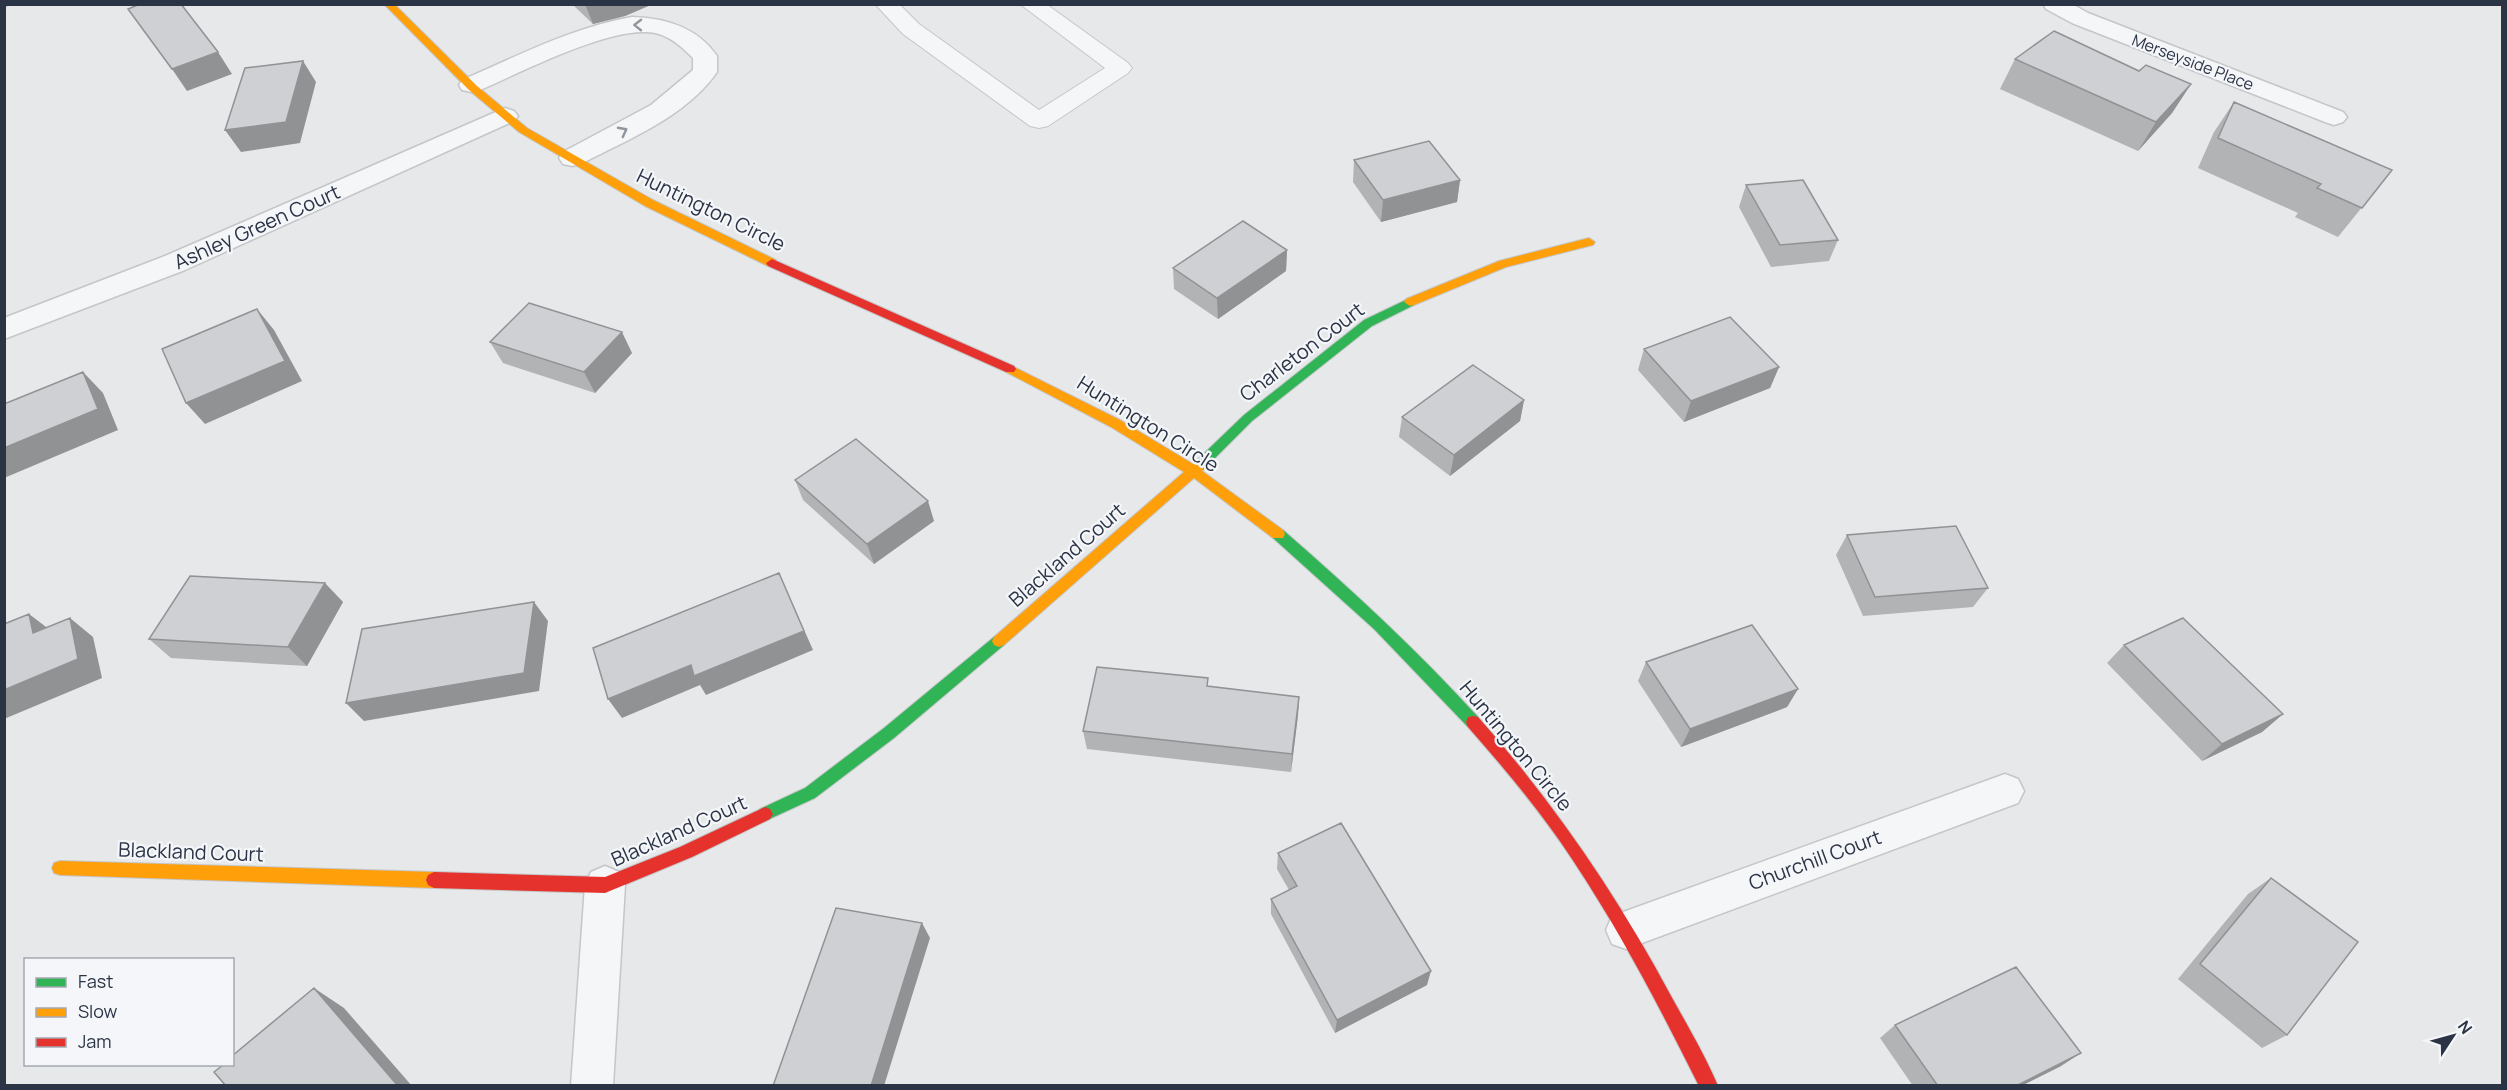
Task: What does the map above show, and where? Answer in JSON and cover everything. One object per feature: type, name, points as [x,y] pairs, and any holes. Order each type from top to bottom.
[{"type":"street","name":"Huntington Circle","points":[[388,4],[505,116],[572,158],[643,201],[738,249],[966,348],[1071,398],[1131,432],[1192,472],[1253,516],[1335,583],[1408,650],[1478,726],[1556,823],[1626,930],[1709,1086]]},
{"type":"street","name":"Merseyside Place","points":[[2054,4],[2080,18],[2334,117]]},
{"type":"street","points":[[471,85],[581,38],[625,25],[645,24],[668,28],[684,35],[705,56],[705,72],[691,89],[669,106],[572,158]]},
{"type":"street","name":"Ashley Green Court","points":[[4,328],[175,263],[505,116]]},
{"type":"street","name":"Charleton Court","points":[[1192,472],[1248,418],[1368,323],[1430,292],[1503,264],[1588,242]]},
{"type":"street","name":"Blackland Court","points":[[60,868],[605,885],[686,852],[810,793],[889,733],[993,647],[1192,472]]},
{"type":"street","name":"Churchill Court","points":[[1626,930],[2005,791]]},
{"type":"street","points":[[592,1086],[605,885]]},
{"type":"lane","points":[[886,4],[911,29],[1039,121],[1120,68],[1031,4]]},
{"type":"building","points":[[140,4],[181,4],[218,52],[172,69],[128,9]]},
{"type":"building","points":[[2054,31],[2139,71],[2146,65],[2191,84],[2156,122],[2015,59]]},
{"type":"building","points":[[303,61],[286,122],[225,130],[245,68]]},
{"type":"building","points":[[2234,102],[2392,170],[2362,208],[2317,188],[2321,184],[2218,138]]},
{"type":"building","points":[[1429,141],[1460,180],[1383,200],[1354,160]]},
{"type":"building","points":[[1803,180],[1838,240],[1780,245],[1746,185]]},
{"type":"building","points":[[1243,221],[1287,250],[1217,298],[1173,268]]},
{"type":"building","points":[[529,303],[622,332],[584,372],[490,342]]},
{"type":"building","points":[[257,309],[285,361],[186,403],[162,349]]},
{"type":"building","points":[[1730,317],[1779,367],[1691,401],[1644,349]]},
{"type":"building","points":[[1473,365],[1524,400],[1454,455],[1402,417]]},
{"type":"building","points":[[83,372],[98,409],[4,448],[4,404]]},
{"type":"building","points":[[856,439],[928,501],[867,544],[795,480]]},
{"type":"building","points":[[1956,526],[1988,588],[1875,597],[1847,535]]},
{"type":"building","points":[[779,573],[804,631],[694,676],[691,665],[608,699],[593,648]]},
{"type":"building","points":[[190,576],[325,583],[288,647],[149,639]]},
{"type":"building","points":[[534,602],[524,673],[346,703],[362,629]]},
{"type":"building","points":[[29,614],[33,633],[70,618],[78,659],[4,690],[4,624]]},
{"type":"building","points":[[2183,618],[2283,714],[2222,744],[2124,645]]},
{"type":"building","points":[[1752,625],[1798,689],[1690,729],[1646,662]]},
{"type":"building","points":[[1097,667],[1208,678],[1207,686],[1299,697],[1292,754],[1083,731]]},
{"type":"building","points":[[1341,823],[1431,971],[1337,1020],[1271,899],[1297,886],[1278,853]]},
{"type":"building","points":[[2271,878],[2358,942],[2287,1035],[2200,964]]},
{"type":"building","points":[[836,908],[922,923],[871,1086],[773,1086]]},
{"type":"building","points":[[2016,967],[2081,1053],[2016,1086],[1938,1086],[1895,1025]]},
{"type":"building","points":[[314,988],[398,1086],[226,1086],[214,1072],[222,1066],[234,1066],[234,1054]]},
{"type":"traffic: fast","points":[[1198,467],[1248,418],[1368,323],[1410,302]]},
{"type":"traffic: fast","points":[[1278,534],[1379,625],[1473,722]]},
{"type":"traffic: fast","points":[[765,814],[810,793],[889,733],[999,641]]},
{"type":"traffic: slow","points":[[388,4],[473,88],[523,130],[649,203],[772,263]]},
{"type":"traffic: slow","points":[[1410,302],[1503,264],[1589,242]]},
{"type":"traffic: slow","points":[[1010,369],[1081,404],[1149,443],[1215,486],[1278,534]]},
{"type":"traffic: slow","points":[[999,641],[1198,467]]},
{"type":"traffic: slow","points":[[60,868],[434,880]]},
{"type":"traffic: jam","points":[[772,263],[1010,369]]},
{"type":"traffic: jam","points":[[1473,722],[1535,795],[1597,884],[1656,984],[1709,1086]]},
{"type":"traffic: jam","points":[[434,880],[605,885],[686,852],[765,814]]}]
